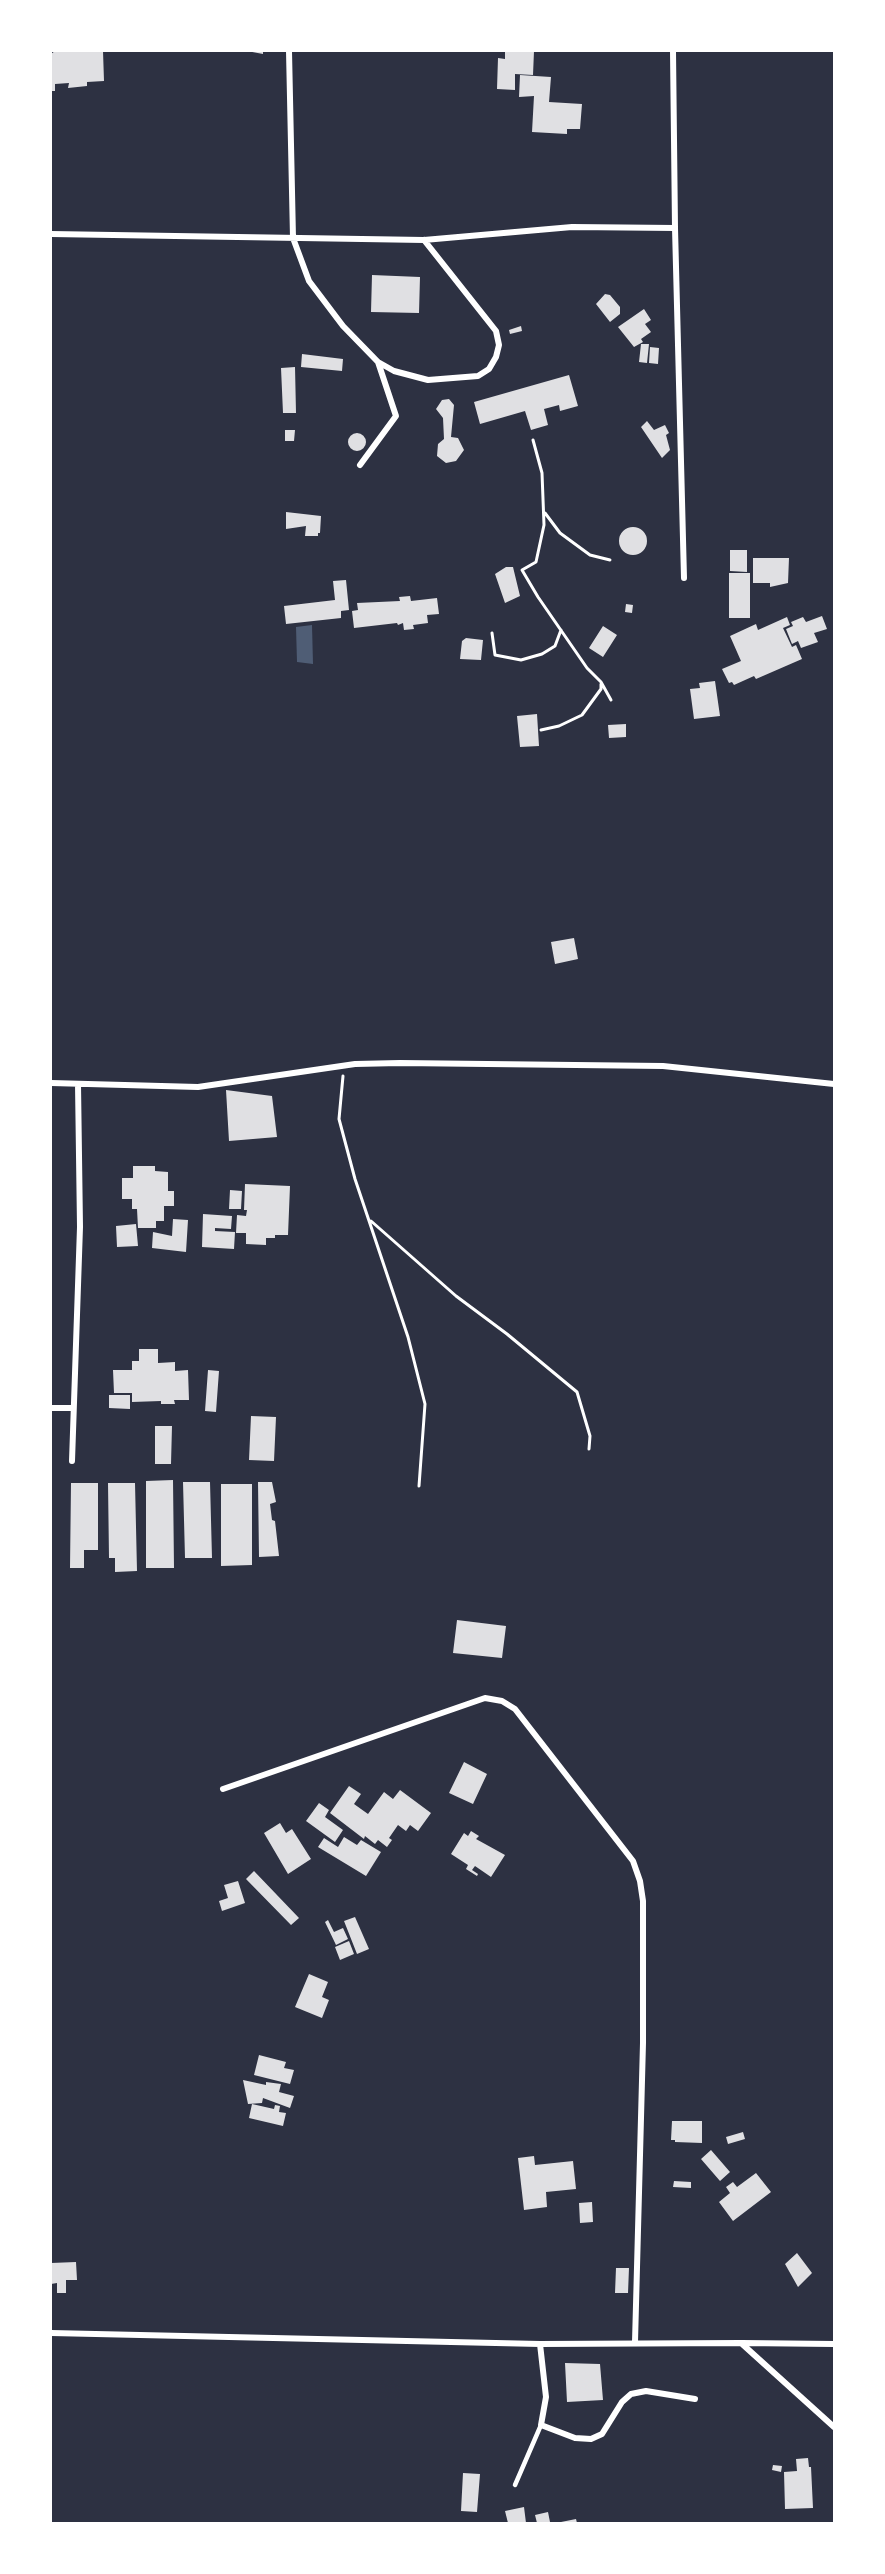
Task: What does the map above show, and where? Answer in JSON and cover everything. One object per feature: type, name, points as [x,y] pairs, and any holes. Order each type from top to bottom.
[{"type":"street","points":[[289,51],[294,238],[309,281],[343,326],[378,362],[394,371],[428,380],[478,376],[489,369],[496,357],[499,345],[496,331],[424,240]]},
{"type":"street","points":[[673,51],[684,578]]},
{"type":"street","points":[[51,234],[424,240],[572,227],[675,228]]},
{"type":"street","points":[[360,465],[396,416],[378,362]]},
{"type":"street","points":[[51,1083],[198,1087],[344,1066],[400,1063],[663,1066],[834,1084]]},
{"type":"street","points":[[72,1461],[80,1227],[78,1084]]},
{"type":"street","points":[[51,1408],[73,1408]]},
{"type":"street","points":[[223,1789],[485,1698],[502,1701],[515,1709],[633,1861],[640,1881],[643,1901],[643,2043],[635,2342]]},
{"type":"street","points":[[51,2333],[540,2344],[834,2343]]},
{"type":"street","points":[[741,2343],[834,2427]]},
{"type":"street","points":[[540,2344],[546,2397],[541,2425],[575,2438],[591,2439],[602,2434],[622,2402],[631,2394],[646,2391],[695,2399]]},
{"type":"lane","points":[[515,2485],[541,2425]]},
{"type":"path","points":[[533,440],[542,473],[544,525],[537,562],[522,570],[587,668],[601,682],[610,700]]},
{"type":"path","points":[[544,512],[560,533],[590,555],[610,560]]},
{"type":"path","points":[[492,633],[495,655],[521,660],[543,654],[555,646],[561,628]]},
{"type":"path","points":[[541,730],[559,726],[582,715],[602,689],[601,682]]},
{"type":"path","points":[[344,1066],[339,1119],[408,1337],[425,1404],[419,1486]]},
{"type":"path","points":[[370,1220],[456,1296],[507,1334],[577,1392],[590,1436],[589,1449]]},
{"type":"water","points":[[312,625],[313,664],[297,662],[296,627]]},
{"type":"building","points":[[55,51],[103,51],[104,81],[87,82],[87,86],[68,88],[69,83],[55,84],[55,91],[51,91],[51,54]]},
{"type":"building","points":[[247,51],[263,51],[263,54]]},
{"type":"building","points":[[505,51],[534,51],[533,75],[515,74],[515,90],[497,89],[498,58],[505,59]]},
{"type":"building","points":[[520,75],[551,77],[549,102],[582,104],[580,129],[567,129],[567,134],[532,132],[534,96],[519,97]]},
{"type":"building","points":[[372,275],[420,277],[419,313],[371,312]]},
{"type":"building","points":[[605,294],[610,295],[620,307],[620,314],[610,322],[596,304]]},
{"type":"building","points":[[644,309],[651,320],[645,324],[651,332],[641,339],[643,342],[634,347],[618,327]]},
{"type":"building","points":[[521,326],[522,331],[510,334],[509,330]]},
{"type":"building","points":[[641,344],[649,344],[647,363],[639,362]]},
{"type":"building","points":[[650,347],[659,348],[658,364],[649,363]]},
{"type":"building","points":[[302,354],[343,359],[342,371],[301,367]]},
{"type":"building","points":[[295,367],[296,413],[283,413],[281,368]]},
{"type":"building","points":[[569,375],[578,406],[560,411],[559,405],[544,409],[548,425],[531,430],[525,411],[480,424],[474,402]]},
{"type":"building","points":[[449,399],[454,405],[451,437],[458,438],[464,450],[456,461],[446,463],[437,456],[438,444],[444,439],[443,418],[436,409],[442,400]]},
{"type":"building","points":[[647,421],[654,430],[665,425],[669,433],[666,435],[670,450],[662,458],[641,427]]},
{"type":"building","points":[[285,430],[295,430],[294,441],[285,441]]},
{"type":"building","points":[[357,433],[363,436],[366,442],[363,448],[357,451],[351,448],[348,442],[351,436]]},
{"type":"building","points":[[286,512],[321,516],[318,536],[305,536],[306,526],[286,529]]},
{"type":"building","points":[[633,527],[643,531],[647,541],[643,551],[633,555],[623,551],[619,541],[623,531]]},
{"type":"building","points":[[730,550],[747,550],[747,572],[730,571]]},
{"type":"building","points":[[753,558],[789,558],[788,583],[770,587],[770,583],[753,583]]},
{"type":"building","points":[[506,567],[513,567],[520,596],[505,603],[495,574]]},
{"type":"building","points":[[729,573],[750,573],[750,618],[729,618]]},
{"type":"building","points":[[346,580],[349,610],[341,611],[341,618],[286,624],[284,606],[335,600],[333,581]]},
{"type":"building","points":[[410,596],[411,601],[437,598],[439,614],[427,615],[428,623],[413,625],[414,629],[404,630],[403,623],[354,628],[352,611],[358,610],[357,603],[400,601],[399,597]]},
{"type":"building","points":[[626,604],[633,605],[632,613],[625,612]]},
{"type":"building","points":[[822,616],[827,629],[814,633],[818,642],[801,648],[798,641],[792,644],[786,629],[793,626],[791,622],[803,617],[806,622]]},
{"type":"building","points":[[787,617],[790,625],[783,628],[792,647],[796,645],[802,659],[756,679],[754,676],[734,685],[732,682],[729,683],[722,669],[741,661],[730,636],[756,624],[758,630]]},
{"type":"building","points":[[603,626],[617,635],[603,657],[589,648]]},
{"type":"building","points":[[466,638],[483,640],[481,660],[460,659],[462,641]]},
{"type":"building","points":[[715,681],[720,716],[694,719],[690,689],[700,688],[699,683]]},
{"type":"building","points":[[537,714],[539,746],[520,747],[517,716]]},
{"type":"building","points":[[626,724],[626,737],[609,738],[608,725]]},
{"type":"building","points":[[574,938],[578,959],[555,964],[551,942]]},
{"type":"building","points":[[226,1090],[272,1096],[277,1137],[229,1141]]},
{"type":"building","points":[[133,1166],[155,1166],[155,1171],[168,1172],[168,1191],[174,1191],[174,1206],[164,1206],[164,1221],[156,1221],[156,1228],[138,1228],[137,1209],[132,1209],[132,1199],[122,1199],[122,1178],[133,1178]]},
{"type":"building","points":[[245,1184],[290,1186],[288,1235],[266,1238],[266,1245],[246,1244],[246,1233],[236,1233],[237,1215],[246,1216],[247,1210],[244,1210]]},
{"type":"building","points":[[230,1190],[242,1191],[241,1209],[229,1209]]},
{"type":"building","points":[[203,1214],[232,1216],[231,1229],[215,1228],[215,1231],[235,1232],[234,1249],[202,1247]]},
{"type":"building","points":[[173,1219],[188,1220],[186,1252],[152,1248],[153,1232],[172,1236]]},
{"type":"building","points":[[136,1224],[138,1246],[117,1247],[116,1226]]},
{"type":"building","points":[[139,1349],[158,1349],[158,1363],[175,1362],[175,1371],[188,1370],[189,1400],[174,1400],[175,1404],[161,1404],[161,1401],[132,1402],[132,1393],[114,1393],[113,1370],[132,1370],[132,1361],[139,1361]]},
{"type":"building","points":[[208,1370],[219,1371],[216,1412],[205,1411]]},
{"type":"building","points":[[109,1395],[130,1395],[130,1409],[109,1408]]},
{"type":"building","points":[[251,1416],[276,1417],[274,1461],[249,1460]]},
{"type":"building","points":[[155,1426],[172,1426],[171,1464],[155,1464]]},
{"type":"building","points":[[173,1480],[174,1568],[146,1568],[146,1481]]},
{"type":"building","points":[[183,1482],[210,1482],[212,1558],[185,1558]]},
{"type":"building","points":[[258,1482],[272,1482],[276,1502],[270,1504],[272,1520],[275,1521],[279,1556],[259,1557]]},
{"type":"building","points":[[71,1483],[98,1483],[98,1550],[84,1550],[84,1568],[70,1568]]},
{"type":"building","points":[[108,1483],[135,1483],[137,1571],[115,1572],[115,1558],[109,1558]]},
{"type":"building","points":[[221,1484],[252,1484],[252,1565],[221,1566]]},
{"type":"building","points":[[457,1620],[506,1626],[502,1658],[453,1653]]},
{"type":"building","points":[[464,1762],[487,1774],[473,1804],[449,1793]]},
{"type":"building","points":[[349,1786],[361,1794],[354,1804],[368,1814],[384,1792],[393,1799],[400,1790],[431,1813],[418,1831],[410,1825],[406,1831],[398,1825],[389,1838],[392,1840],[387,1847],[378,1840],[375,1844],[365,1836],[364,1839],[330,1813]]},
{"type":"building","points":[[319,1803],[329,1810],[325,1817],[343,1830],[335,1842],[306,1821]]},
{"type":"building","points":[[280,1823],[286,1833],[292,1829],[311,1859],[288,1874],[264,1833]]},
{"type":"building","points":[[471,1831],[479,1836],[476,1839],[505,1855],[491,1877],[475,1866],[472,1870],[478,1874],[477,1876],[466,1869],[468,1865],[451,1854],[464,1833],[468,1836]]},
{"type":"building","points":[[344,1837],[357,1845],[361,1840],[381,1852],[366,1876],[318,1847],[324,1838],[338,1847]]},
{"type":"building","points":[[254,1871],[299,1918],[291,1925],[246,1879]]},
{"type":"building","points":[[238,1881],[245,1903],[222,1911],[219,1901],[228,1898],[224,1885]]},
{"type":"building","points":[[355,1917],[369,1949],[357,1954],[344,1921]]},
{"type":"building","points":[[328,1920],[334,1932],[343,1928],[348,1939],[336,1945],[325,1922]]},
{"type":"building","points":[[349,1941],[354,1954],[340,1960],[335,1947]]},
{"type":"building","points":[[309,1974],[328,1982],[322,1997],[329,2000],[322,2018],[295,2007]]},
{"type":"building","points":[[259,2055],[286,2062],[284,2068],[294,2070],[290,2084],[254,2075]]},
{"type":"building","points":[[243,2080],[266,2085],[266,2082],[281,2084],[279,2092],[294,2096],[290,2108],[263,2098],[262,2103],[248,2104]]},
{"type":"building","points":[[252,2104],[274,2109],[275,2105],[280,2106],[279,2112],[286,2113],[283,2126],[249,2118]]},
{"type":"building","points":[[672,2121],[702,2121],[702,2143],[671,2140]]},
{"type":"building","points":[[743,2132],[745,2139],[728,2144],[726,2137]]},
{"type":"building","points":[[711,2150],[730,2172],[720,2181],[701,2159]]},
{"type":"building","points":[[534,2156],[535,2165],[573,2161],[576,2189],[546,2192],[547,2207],[524,2210],[518,2158]]},
{"type":"building","points":[[756,2173],[771,2192],[733,2221],[719,2202],[730,2193],[726,2187],[733,2182],[737,2187]]},
{"type":"building","points":[[674,2181],[691,2182],[691,2188],[673,2187]]},
{"type":"building","points":[[592,2202],[593,2222],[580,2223],[579,2203]]},
{"type":"building","points":[[797,2253],[812,2273],[798,2287],[785,2264]]},
{"type":"building","points":[[76,2262],[77,2280],[66,2280],[66,2293],[57,2293],[57,2283],[51,2284],[51,2263]]},
{"type":"building","points":[[616,2268],[629,2268],[628,2293],[615,2293]]},
{"type":"building","points":[[565,2363],[600,2364],[603,2400],[567,2402]]},
{"type":"building","points":[[808,2458],[809,2467],[811,2467],[813,2508],[785,2509],[784,2472],[797,2471],[796,2459]]},
{"type":"building","points":[[773,2465],[782,2466],[781,2472],[772,2470]]},
{"type":"building","points":[[463,2473],[480,2474],[477,2512],[461,2511]]},
{"type":"building","points":[[524,2507],[526,2523],[508,2523],[505,2511]]},
{"type":"building","points":[[548,2512],[550,2522],[537,2523],[535,2515]]},
{"type":"building","points":[[576,2519],[577,2523],[561,2523],[561,2522]]}]
